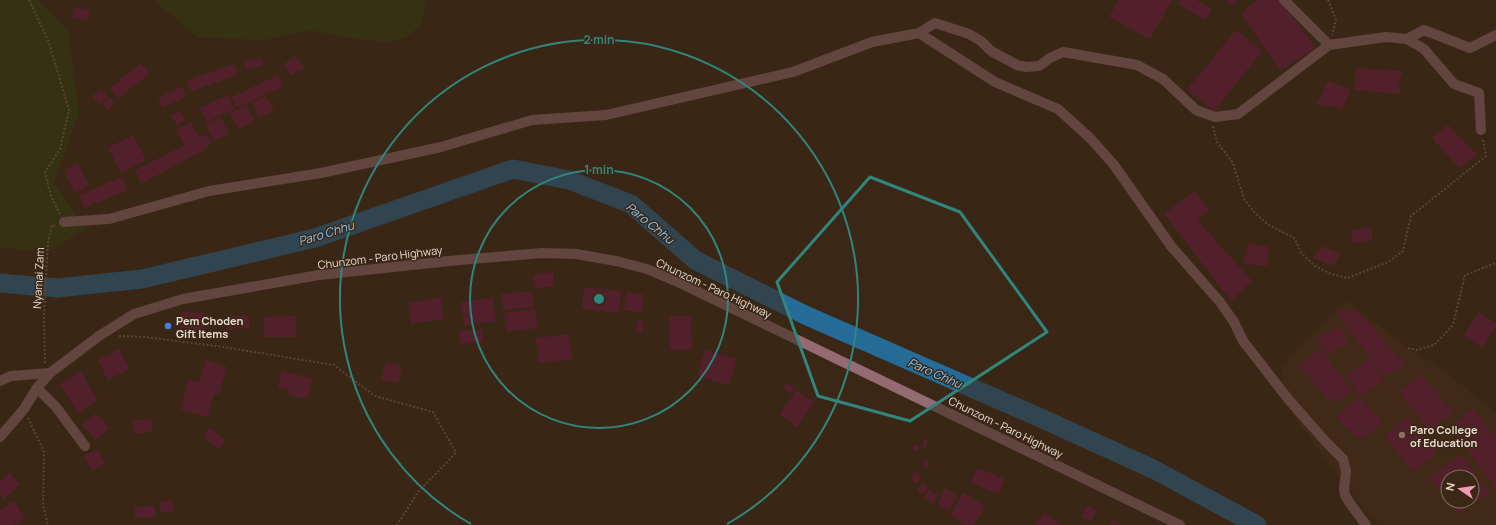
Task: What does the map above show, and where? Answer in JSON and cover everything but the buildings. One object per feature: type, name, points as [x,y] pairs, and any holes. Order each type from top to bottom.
[{"type":"street","points":[[1284,0],[1329,45]]},
{"type":"street","points":[[64,222],[109,219],[209,191],[321,173],[441,147],[532,120],[606,115],[794,72],[872,42],[919,33],[935,23],[970,34],[982,41],[991,51],[1017,65],[1026,67],[1040,66],[1050,58],[1063,52],[1137,65],[1163,79],[1196,110],[1214,117],[1238,114],[1329,45],[1386,36],[1407,39],[1424,49],[1454,84],[1479,93],[1481,130]]},
{"type":"street","points":[[1407,39],[1424,30],[1470,48],[1496,35]]},
{"type":"street","points":[[919,33],[995,82],[1058,109],[1090,138],[1114,165],[1172,246],[1220,302],[1234,322],[1243,341],[1289,400],[1322,438],[1343,459],[1346,471],[1344,490],[1345,495],[1366,525]]},
{"type":"street","name":"Chunzom - Paro Highway","points":[[0,437],[24,409],[37,388],[50,373],[99,336],[134,314],[183,299],[335,274],[504,255],[542,253],[576,254],[647,269],[680,283],[1180,525]]},
{"type":"street","points":[[0,381],[11,376],[50,373]]},
{"type":"street","points":[[37,388],[56,407],[85,446]]},
{"type":"path","points":[[29,0],[48,40],[69,110],[60,149],[45,172],[50,196],[64,222]]},
{"type":"path","points":[[1328,0],[1336,20],[1329,45]]},
{"type":"path","points":[[1214,117],[1213,126],[1218,142],[1233,163],[1244,199],[1269,225],[1294,238],[1302,254],[1315,266],[1331,274],[1348,278],[1388,262],[1403,251],[1411,216],[1486,156],[1481,130]]},
{"type":"path","name":"Nyamai Zam","points":[[50,373],[45,363],[44,315],[48,242],[52,225],[58,227],[64,222]]},
{"type":"path","points":[[1408,348],[1417,350],[1434,345],[1453,326],[1465,275],[1496,263]]},
{"type":"path","points":[[99,336],[145,337],[217,346],[334,365],[375,396],[433,412],[456,453],[418,492],[397,525]]},
{"type":"path","points":[[24,409],[44,452],[43,505],[48,525]]},
{"type":"highlighted area","points":[[870,177],[960,212],[1047,332],[910,421],[818,396],[777,282]]},
{"type":"shaded area","name":"Paro College of Education","points":[[1346,301],[1408,348],[1442,369],[1496,413],[1496,525],[1377,525],[1324,458],[1283,400],[1282,365]]},
{"type":"green space","points":[[0,0],[39,0],[68,30],[79,113],[54,183],[85,229],[51,251],[0,248]]},
{"type":"green space","points":[[154,0],[427,0],[421,25],[405,38],[387,42],[351,38],[309,30],[264,40],[197,37]]},
{"type":"waterway","name":"Paro Chhu","points":[[0,283],[57,288],[142,279],[315,238],[513,169],[569,180],[631,204],[695,260],[805,315],[1043,419],[1153,469],[1257,525]]},
{"type":"place","name":"Pem Choden Gift Items","points":[[168,326]]},
{"type":"place","name":"Paro College of Education","points":[[1402,435]]}]
